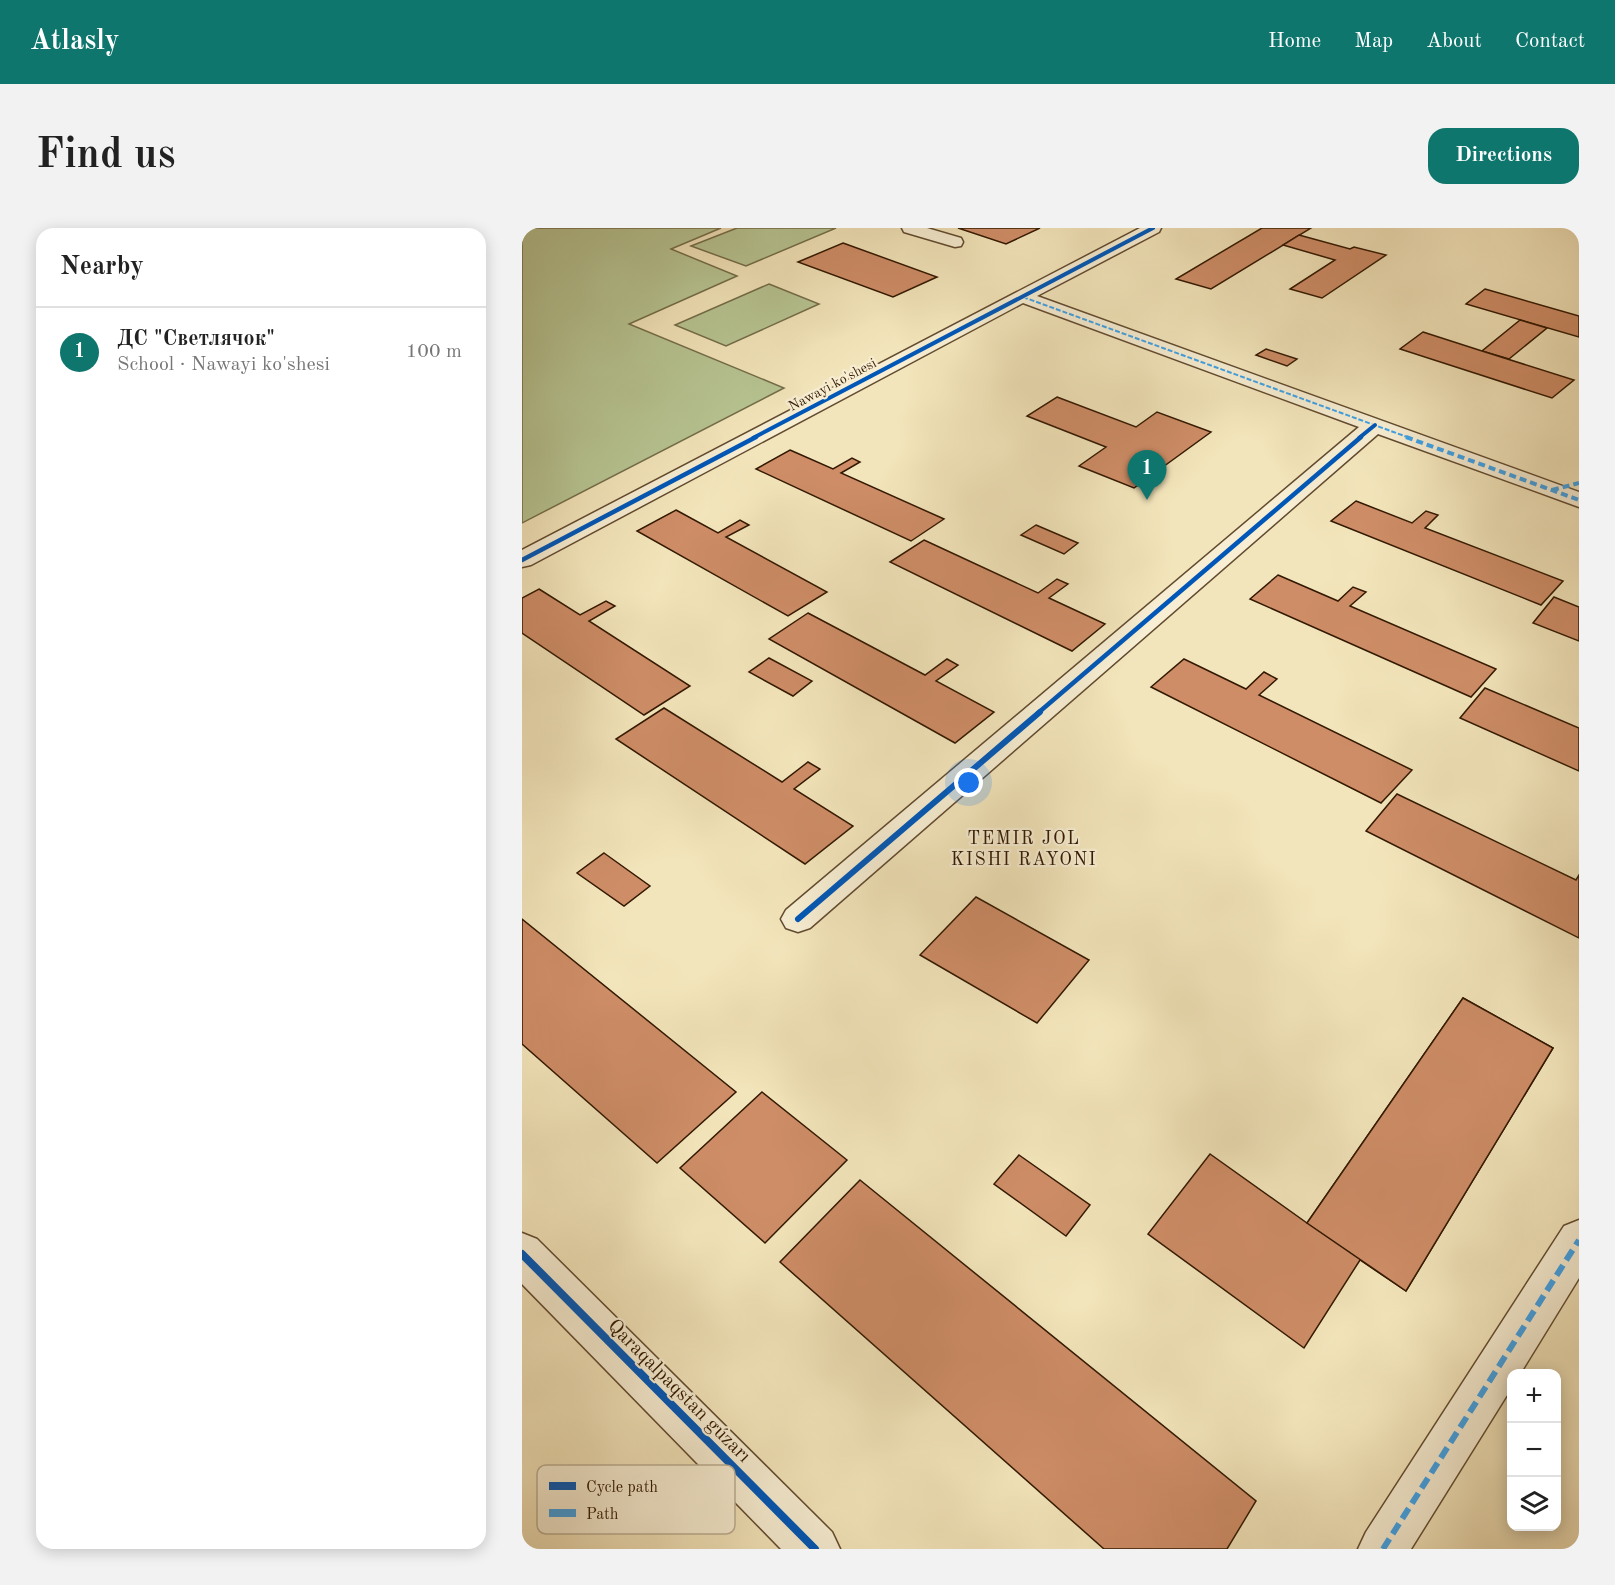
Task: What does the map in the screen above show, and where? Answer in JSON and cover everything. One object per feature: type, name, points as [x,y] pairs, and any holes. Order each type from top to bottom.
[{"type":"street","points":[[910,228],[955,242]]},
{"type":"street","name":"Nawayi ko'shesi","points":[[522,560],[1153,228]]},
{"type":"street","points":[[1023,297],[1579,500]]},
{"type":"street","points":[[798,919],[1375,426]]},
{"type":"street","points":[[1552,490],[1579,483]]},
{"type":"street","points":[[1383,1549],[1579,1240]]},
{"type":"street","name":"Qaraqalpaqstan gúzarı","points":[[522,1254],[732,1465]]},
{"type":"street","name":"Qaraqalpaqstan gúzarı","points":[[735,1468],[815,1549]]},
{"type":"green space","points":[[522,228],[721,228],[671,249],[737,276],[629,324],[784,388],[522,523]]},
{"type":"green space","points":[[737,228],[836,228],[746,266],[691,246]]},
{"type":"green space","points":[[769,284],[819,304],[726,346],[675,325]]},
{"type":"building","points":[[958,228],[1040,228],[1006,244]]},
{"type":"building","points":[[1262,228],[1311,228],[1211,289],[1176,279]]},
{"type":"building","points":[[1299,235],[1350,249],[1354,247],[1386,255],[1322,298],[1290,289],[1335,260],[1283,245]]},
{"type":"building","points":[[843,243],[937,277],[893,297],[798,262]]},
{"type":"building","points":[[1485,289],[1579,316],[1579,337],[1466,304]]},
{"type":"building","points":[[1520,320],[1547,328],[1509,359],[1482,351]]},
{"type":"building","points":[[1423,332],[1574,380],[1552,398],[1400,349]]},
{"type":"building","points":[[1266,349],[1297,359],[1287,366],[1256,355]]},
{"type":"building","points":[[1057,397],[1136,427],[1157,412],[1211,432],[1134,488],[1079,466],[1106,447],[1027,416]]},
{"type":"building","points":[[790,450],[833,469],[852,458],[860,462],[841,473],[944,519],[911,541],[756,469]]},
{"type":"building","points":[[1356,501],[1412,523],[1426,511],[1438,515],[1425,528],[1563,581],[1541,605],[1331,521]]},
{"type":"building","points":[[676,510],[718,533],[740,520],[749,525],[726,537],[827,592],[788,616],[637,531]]},
{"type":"building","points":[[1036,525],[1078,543],[1064,554],[1021,535]]},
{"type":"building","points":[[924,540],[1038,593],[1057,579],[1068,584],[1049,598],[1105,624],[1072,651],[890,562]]},
{"type":"building","points":[[1278,575],[1338,601],[1353,587],[1366,592],[1350,606],[1496,669],[1471,697],[1250,599]]},
{"type":"building","points":[[539,589],[580,615],[606,601],[615,606],[589,621],[690,686],[644,715],[522,633],[522,598]]},
{"type":"building","points":[[1554,597],[1579,607],[1579,641],[1533,623]]},
{"type":"building","points":[[808,613],[925,675],[947,659],[958,665],[936,681],[994,712],[955,743],[769,639]]},
{"type":"building","points":[[769,658],[812,681],[793,696],[749,672]]},
{"type":"building","points":[[1184,659],[1246,689],[1264,672],[1277,679],[1259,695],[1412,770],[1381,803],[1151,687]]},
{"type":"building","points":[[1485,688],[1579,728],[1579,771],[1460,718]]},
{"type":"building","points":[[664,708],[782,782],[808,762],[820,769],[794,789],[853,826],[805,864],[616,739]]},
{"type":"building","points":[[1397,794],[1576,880],[1579,875],[1579,938],[1366,831]]},
{"type":"building","points":[[604,853],[650,886],[624,906],[577,873]]},
{"type":"building","points":[[976,897],[1089,960],[1037,1023],[920,955]]},
{"type":"building","points":[[522,919],[736,1092],[657,1163],[522,1044]]},
{"type":"building","points":[[1463,998],[1553,1048],[1406,1291],[1360,1260],[1304,1348],[1148,1234],[1210,1154],[1307,1223]]},
{"type":"building","points":[[1463,998],[1553,1048],[1406,1291],[1307,1223]]},
{"type":"building","points":[[762,1092],[847,1160],[765,1243],[680,1168]]},
{"type":"building","points":[[1019,1155],[1090,1205],[1066,1236],[994,1184]]},
{"type":"building","points":[[860,1180],[1256,1501],[1227,1549],[1104,1549],[780,1262]]},
{"type":"marked path","points":[[1023,297],[1579,500]]},
{"type":"marked path","points":[[1552,490],[1579,483]]},
{"type":"marked path","points":[[1383,1549],[1579,1240]]},
{"type":"cycle path","points":[[522,560],[1153,228]]},
{"type":"cycle path","points":[[798,919],[1375,425]]},
{"type":"cycle path","points":[[522,1254],[732,1465]]},
{"type":"cycle path","points":[[735,1468],[815,1549]]},
{"type":"place","name":"ДС \"Светлячок\"","points":[[1147,500]]},
{"type":"district","name":"TEMIR JOL KISHI RAYONI","points":[[1024,848]]}]
